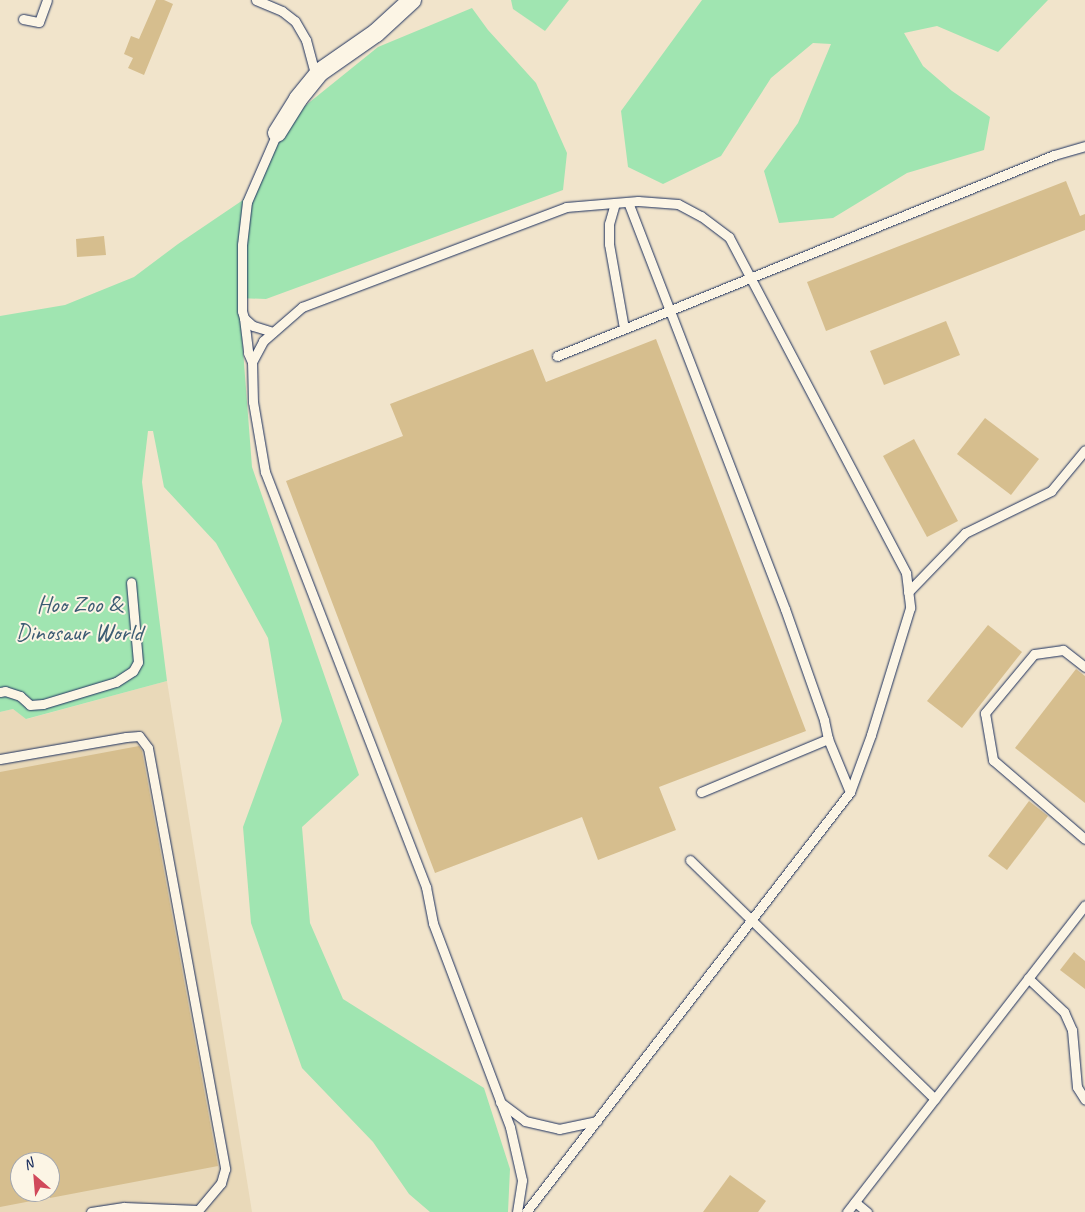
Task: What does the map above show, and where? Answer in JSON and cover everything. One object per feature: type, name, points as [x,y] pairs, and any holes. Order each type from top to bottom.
[{"type":"street","points":[[277,133],[298,99],[316,77],[344,54],[376,33],[412,0]]},
{"type":"lane","points":[[24,19],[39,22],[48,0]]},
{"type":"lane","points":[[256,0],[282,11],[295,21],[306,40],[316,77]]},
{"type":"lane","points":[[277,133],[247,202],[242,244],[244,318],[248,353],[252,362],[253,402],[266,472],[426,887],[433,923],[510,1127],[522,1180],[517,1212]]},
{"type":"lane","points":[[557,356],[1054,154],[1085,146]]},
{"type":"lane","points":[[252,362],[263,341],[302,308],[566,207],[628,202],[678,204],[701,216],[729,237],[906,572],[910,608],[871,735],[850,792],[526,1212]]},
{"type":"lane","points":[[628,202],[784,609],[824,720],[828,739],[850,792]]},
{"type":"lane","points":[[614,203],[609,224],[609,244],[624,328]]},
{"type":"lane","points":[[244,318],[252,326],[273,332]]},
{"type":"lane","points":[[908,592],[965,533],[1052,491],[1085,450]]},
{"type":"lane","points":[[0,692],[5,691],[20,696],[30,705],[43,704],[116,682],[133,671],[138,662],[131,582]]},
{"type":"lane","points":[[1085,667],[1063,650],[1034,654],[985,713],[993,760],[1085,839]]},
{"type":"lane","points":[[0,759],[139,736],[148,748],[225,1169],[221,1183],[199,1211],[124,1207],[91,1212]]},
{"type":"lane","points":[[701,792],[828,739]]},
{"type":"lane","points":[[690,860],[750,922],[935,1099]]},
{"type":"lane","points":[[848,1212],[1085,905]]},
{"type":"lane","points":[[1028,978],[1064,1012],[1072,1030],[1077,1087],[1085,1100]]},
{"type":"lane","points":[[500,1102],[525,1120],[559,1129],[597,1120]]},
{"type":"lane","points":[[855,1202],[867,1212]]},
{"type":"shaded area","points":[[167,681],[252,1212],[0,1212],[0,712],[13,709],[27,719]]},
{"type":"green space","points":[[511,0],[569,0],[545,31],[513,9]]},
{"type":"green space","points":[[702,0],[1048,0],[998,52],[937,26],[904,33],[923,66],[952,91],[990,117],[984,150],[907,173],[833,218],[779,223],[764,171],[798,123],[831,44],[813,43],[771,78],[721,156],[663,184],[628,167],[621,111]]},
{"type":"green space","name":"Hoo Zoo & Dinosaur World","points":[[472,8],[488,30],[536,83],[567,153],[563,190],[266,299],[239,298],[252,467],[359,775],[302,827],[310,923],[343,999],[484,1088],[510,1169],[508,1212],[430,1212],[409,1194],[373,1142],[302,1068],[251,923],[243,827],[282,721],[268,638],[216,543],[164,487],[153,431],[148,431],[142,482],[167,681],[26,719],[13,709],[0,712],[0,316],[65,305],[134,277],[178,244],[243,200],[290,118],[378,47]]},
{"type":"building","points":[[156,0],[164,0],[173,4],[144,75],[128,68],[133,58],[124,54],[131,36],[139,39]]},
{"type":"building","points":[[1066,181],[1080,216],[1085,214],[1085,230],[826,331],[807,282]]},
{"type":"building","points":[[104,236],[106,255],[77,257],[76,239]]},
{"type":"building","points":[[946,321],[960,355],[884,385],[870,351]]},
{"type":"building","points":[[656,339],[806,731],[659,787],[676,830],[598,860],[582,817],[435,873],[286,481],[403,436],[390,404],[533,349],[546,382]]},
{"type":"building","points":[[985,418],[1039,459],[1011,495],[957,454]]},
{"type":"building","points":[[914,439],[958,521],[927,537],[883,456]]},
{"type":"building","points":[[988,625],[1022,652],[962,728],[927,701]]},
{"type":"building","points":[[1076,669],[1085,676],[1085,803],[1015,748]]},
{"type":"building","points":[[139,746],[142,751],[218,1166],[60,1196],[60,1152],[10,1152],[10,1202],[26,1202],[0,1207],[0,772]]},
{"type":"building","points":[[1029,801],[1048,816],[1007,870],[988,856]]},
{"type":"building","points":[[1074,952],[1085,961],[1085,989],[1060,970]]},
{"type":"building","points":[[730,1175],[766,1201],[758,1212],[703,1212]]}]
